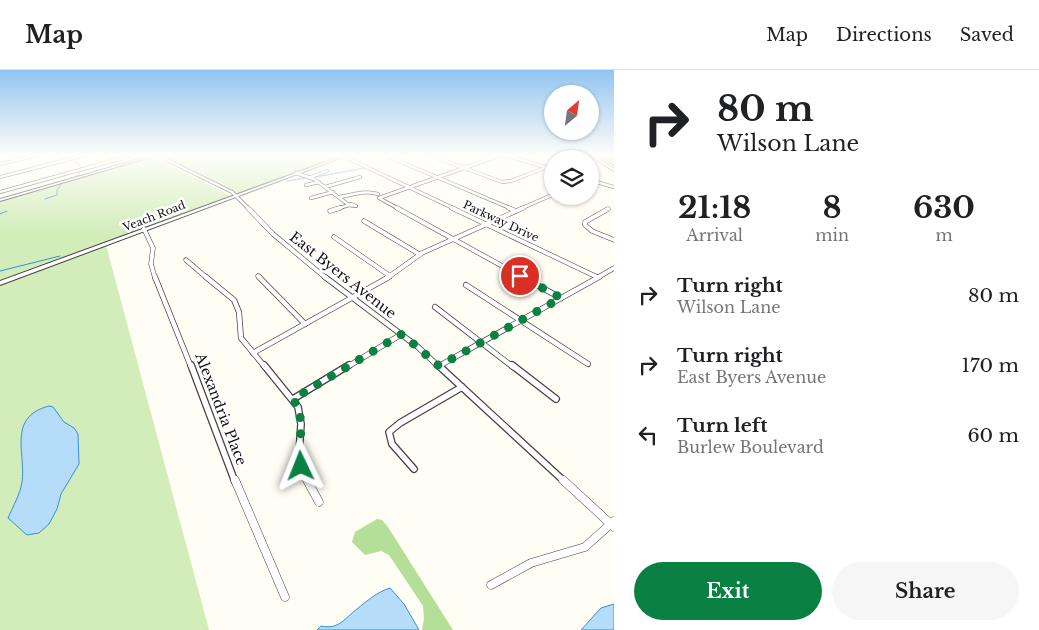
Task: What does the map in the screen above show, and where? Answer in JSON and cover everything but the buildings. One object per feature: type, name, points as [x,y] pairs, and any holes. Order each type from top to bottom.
[{"type":"street","points":[[0,185],[2,191],[34,182]]},
{"type":"street","points":[[0,200],[62,182]]},
{"type":"street","name":"East Byers Avenue","points":[[209,182],[234,195],[268,230],[351,298],[402,334],[613,524]]},
{"type":"street","name":"Veach Road","points":[[0,283],[269,182]]},
{"type":"street","points":[[306,185],[318,182]]},
{"type":"street","points":[[319,182],[349,205],[330,212]]},
{"type":"street","points":[[325,187],[342,182]]},
{"type":"street","name":"Parkway Drive","points":[[399,182],[597,277]]},
{"type":"street","points":[[379,196],[424,182]]},
{"type":"street","points":[[448,182],[516,211]]},
{"type":"street","points":[[599,183],[614,187]]},
{"type":"street","points":[[338,197],[351,196],[370,190],[384,202],[561,298]]},
{"type":"street","points":[[310,198],[333,192]]},
{"type":"street","points":[[253,353],[390,276],[407,265],[419,254],[544,199]]},
{"type":"street","points":[[608,209],[585,222],[585,225],[592,231],[614,240]]},
{"type":"street","points":[[364,221],[419,254]]},
{"type":"street","name":"Alexandria Place","points":[[144,229],[153,248],[151,264],[158,286],[193,371],[244,505],[285,597]]},
{"type":"street","points":[[334,237],[390,276]]},
{"type":"street","points":[[186,260],[234,300],[239,312],[240,334],[253,353],[293,399],[302,420],[299,449],[301,466],[319,502]]},
{"type":"street","points":[[439,366],[614,268]]},
{"type":"street","points":[[258,276],[305,324]]},
{"type":"street","points":[[466,285],[522,319],[588,364]]},
{"type":"street","points":[[435,307],[556,400]]},
{"type":"street","points":[[293,399],[402,334]]},
{"type":"street","points":[[414,469],[392,444],[389,432],[400,423],[462,387]]},
{"type":"street","points":[[491,585],[531,562],[585,546],[613,524]]},
{"type":"green space","points":[[66,182],[204,182],[231,196],[106,245],[209,630],[0,630],[0,201]]},
{"type":"green space","points":[[212,182],[268,182],[234,195]]},
{"type":"green space","points":[[377,519],[382,520],[388,527],[453,630],[422,630],[424,619],[423,606],[389,555],[381,551],[365,555],[352,542],[355,532]]},
{"type":"water","points":[[49,406],[53,407],[64,422],[74,428],[78,434],[79,464],[61,494],[57,509],[49,524],[39,533],[27,535],[8,518],[22,482],[21,437],[23,427],[28,418],[36,411]]},
{"type":"water","points":[[390,588],[404,604],[419,630],[317,630],[321,626],[337,625],[372,597]]},
{"type":"water","points":[[614,604],[614,630],[581,630],[601,608]]},
{"type":"waterway","points":[[45,199],[57,195],[57,190],[62,183]]},
{"type":"waterway","points":[[0,214],[7,211]]},
{"type":"waterway","points":[[0,271],[60,256]]},
{"type":"route","points":[[301,466],[299,449],[302,420],[301,413],[293,399],[402,334],[439,366],[561,298],[520,276]]}]
